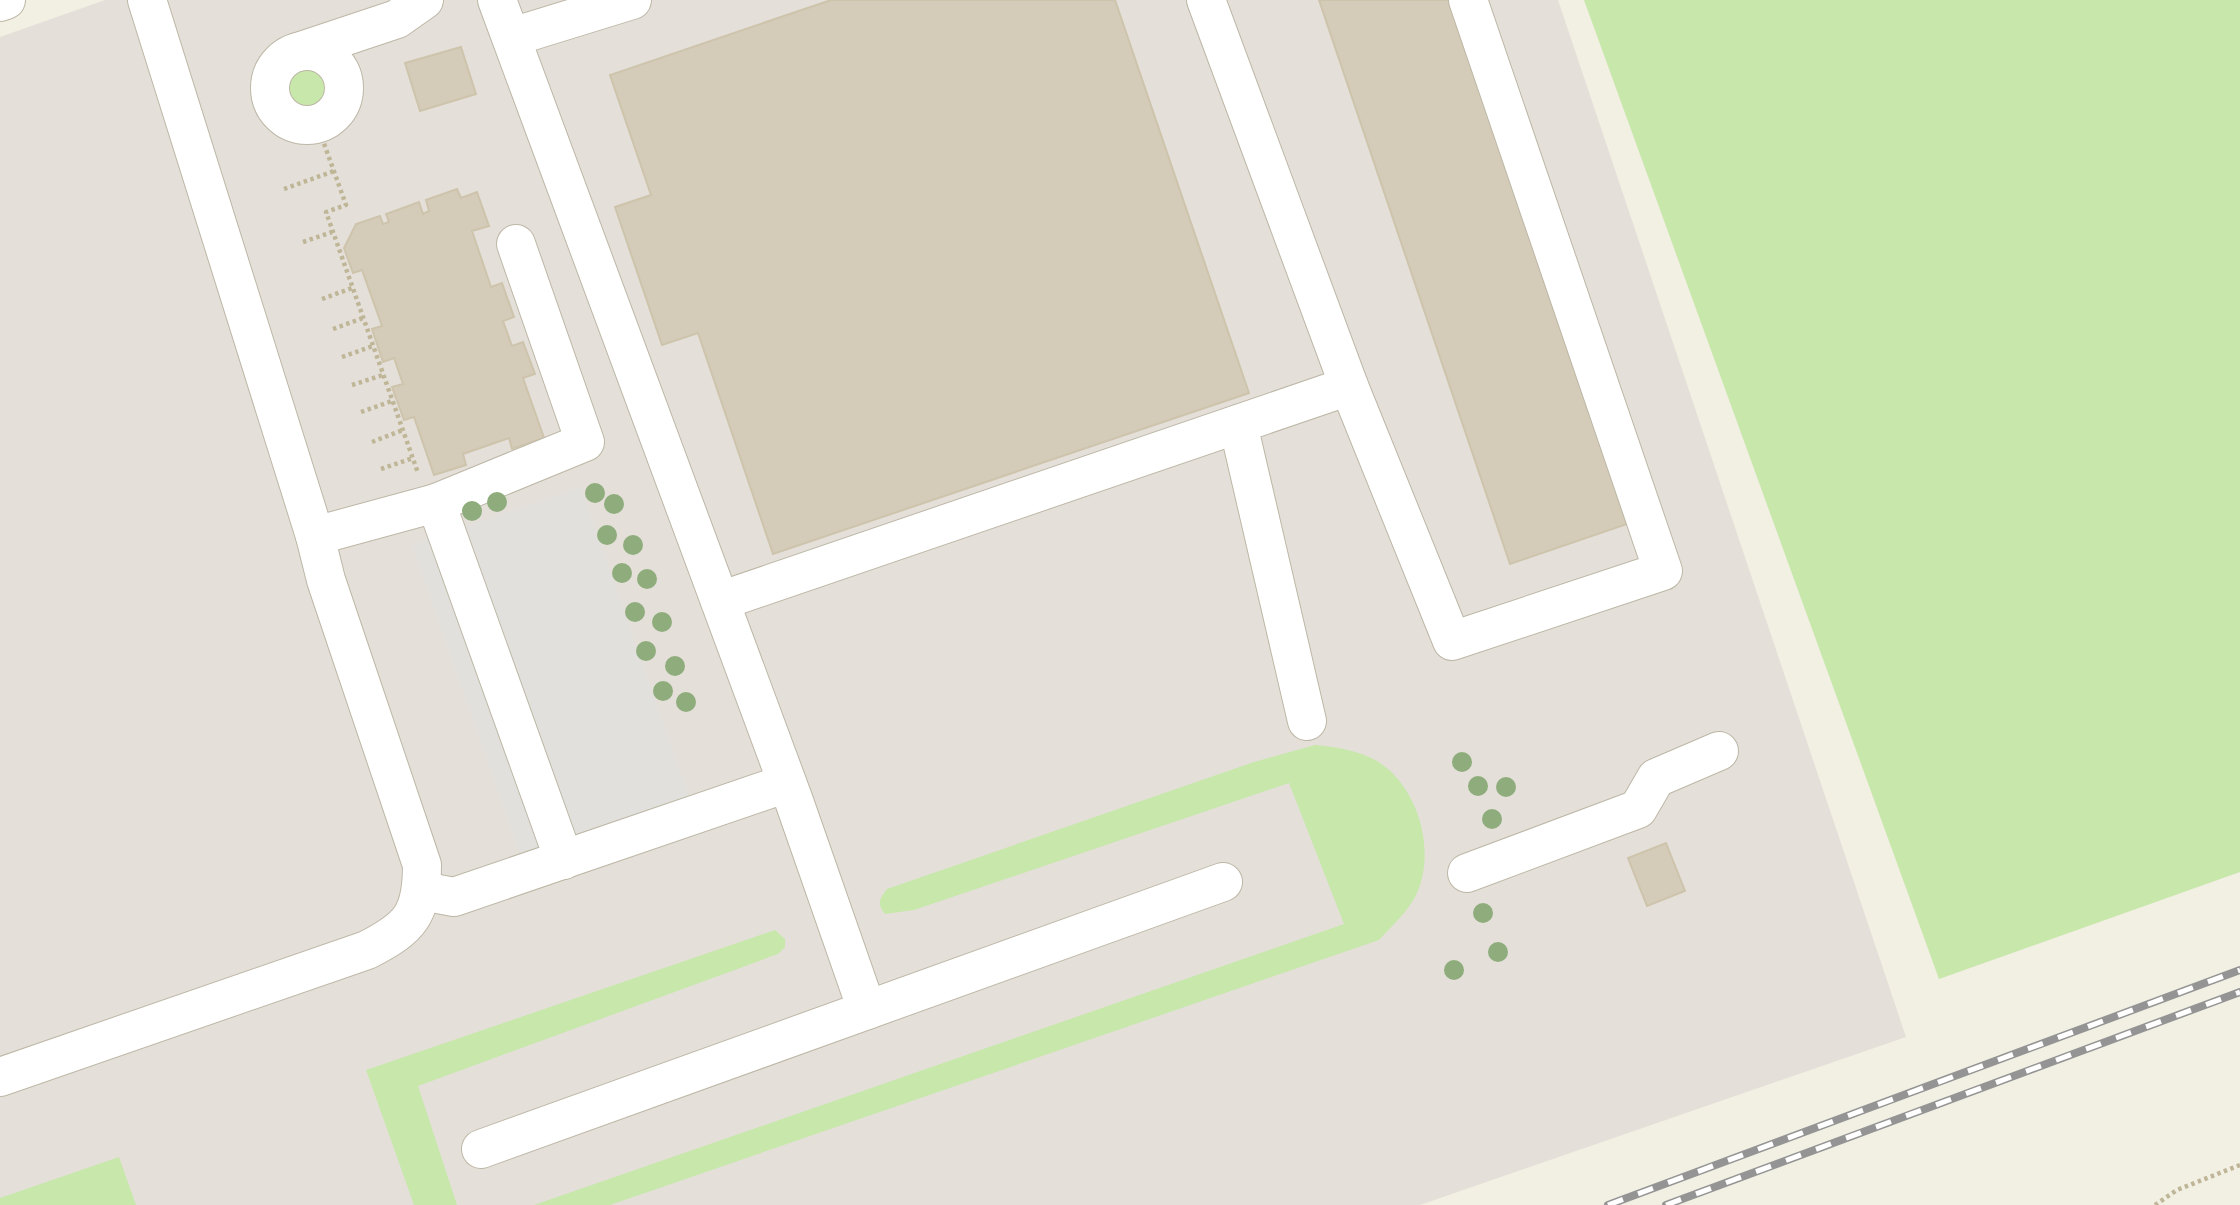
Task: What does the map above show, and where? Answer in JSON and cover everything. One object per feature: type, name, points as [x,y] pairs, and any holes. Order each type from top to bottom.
[{"type":"lane","points":[[0,2],[6,0]]},
{"type":"lane","points":[[0,1077],[367,950],[397,935],[416,913],[422,891],[422,865],[326,580],[315,536],[147,0]]},
{"type":"lane","points":[[317,124],[338,110],[345,85],[334,62],[311,51],[298,52],[397,19],[424,0]]},
{"type":"lane","points":[[497,0],[787,783],[867,1010]]},
{"type":"lane","points":[[512,37],[632,0]]},
{"type":"lane","points":[[1206,0],[1349,386],[1452,641],[1664,571],[1468,0]]},
{"type":"lane","points":[[315,536],[432,504],[585,442],[516,244]]},
{"type":"lane","points":[[720,601],[1349,386]]},
{"type":"lane","points":[[1238,424],[1307,721]]},
{"type":"lane","points":[[432,504],[564,860]]},
{"type":"lane","points":[[1467,873],[1638,809],[1656,778],[1719,751]]},
{"type":"lane","points":[[422,891],[454,897],[787,783]]},
{"type":"lane","points":[[481,1149],[1223,882]]},
{"type":"path","points":[[317,124],[346,205],[326,212],[332,232],[432,504]]},
{"type":"path","points":[[284,189],[334,172]]},
{"type":"path","points":[[303,242],[332,232]]},
{"type":"path","points":[[322,299],[352,288]]},
{"type":"path","points":[[332,329],[363,318]]},
{"type":"path","points":[[342,357],[373,346]]},
{"type":"path","points":[[352,385],[383,374]]},
{"type":"path","points":[[361,412],[392,401]]},
{"type":"path","points":[[372,442],[403,430]]},
{"type":"path","points":[[382,469],[413,458]]},
{"type":"path","points":[[2155,1205],[2177,1190],[2240,1165]]},
{"type":"shaded area","points":[[105,0],[1558,0],[1906,1037],[1420,1205],[0,1205],[0,37]]},
{"type":"shaded area","points":[[581,487],[692,805],[523,863],[412,545]]},
{"type":"green space","points":[[1584,0],[2240,0],[2240,872],[1939,979]]},
{"type":"green space","points":[[307,65],[324,72],[331,89],[324,106],[307,113],[290,106],[283,89],[290,72]]},
{"type":"green space","points":[[1315,745],[1355,752],[1377,761],[1404,787],[1421,824],[1424,863],[1421,882],[1410,905],[1379,940],[610,1205],[534,1205],[1344,924],[1289,783],[914,910],[885,914],[880,904],[887,889],[1254,762]]},
{"type":"green space","points":[[775,930],[785,939],[785,947],[778,954],[418,1086],[457,1205],[414,1205],[366,1070]]},
{"type":"green space","points":[[119,1157],[136,1205],[0,1205],[0,1198]]},
{"type":"building","points":[[831,0],[1115,0],[1249,393],[773,554],[698,333],[662,345],[615,207],[651,195],[610,75]]},
{"type":"building","points":[[1319,0],[1455,0],[1633,522],[1510,564]]},
{"type":"building","points":[[461,47],[476,94],[420,111],[405,63]]},
{"type":"building","points":[[457,189],[461,198],[477,192],[489,226],[472,231],[491,287],[502,283],[514,317],[503,321],[512,346],[523,342],[535,374],[523,378],[544,438],[512,449],[509,438],[463,454],[466,465],[434,475],[414,417],[404,420],[392,387],[403,384],[394,358],[383,362],[372,329],[382,326],[362,270],[353,273],[344,248],[356,224],[380,216],[383,224],[389,222],[386,214],[419,202],[423,214],[429,211],[426,200]]},
{"type":"building","points":[[1666,843],[1685,891],[1647,906],[1628,858]]},
{"type":"railway","points":[[1608,1205],[2240,970]]},
{"type":"railway","points":[[1666,1205],[2240,992]]}]
